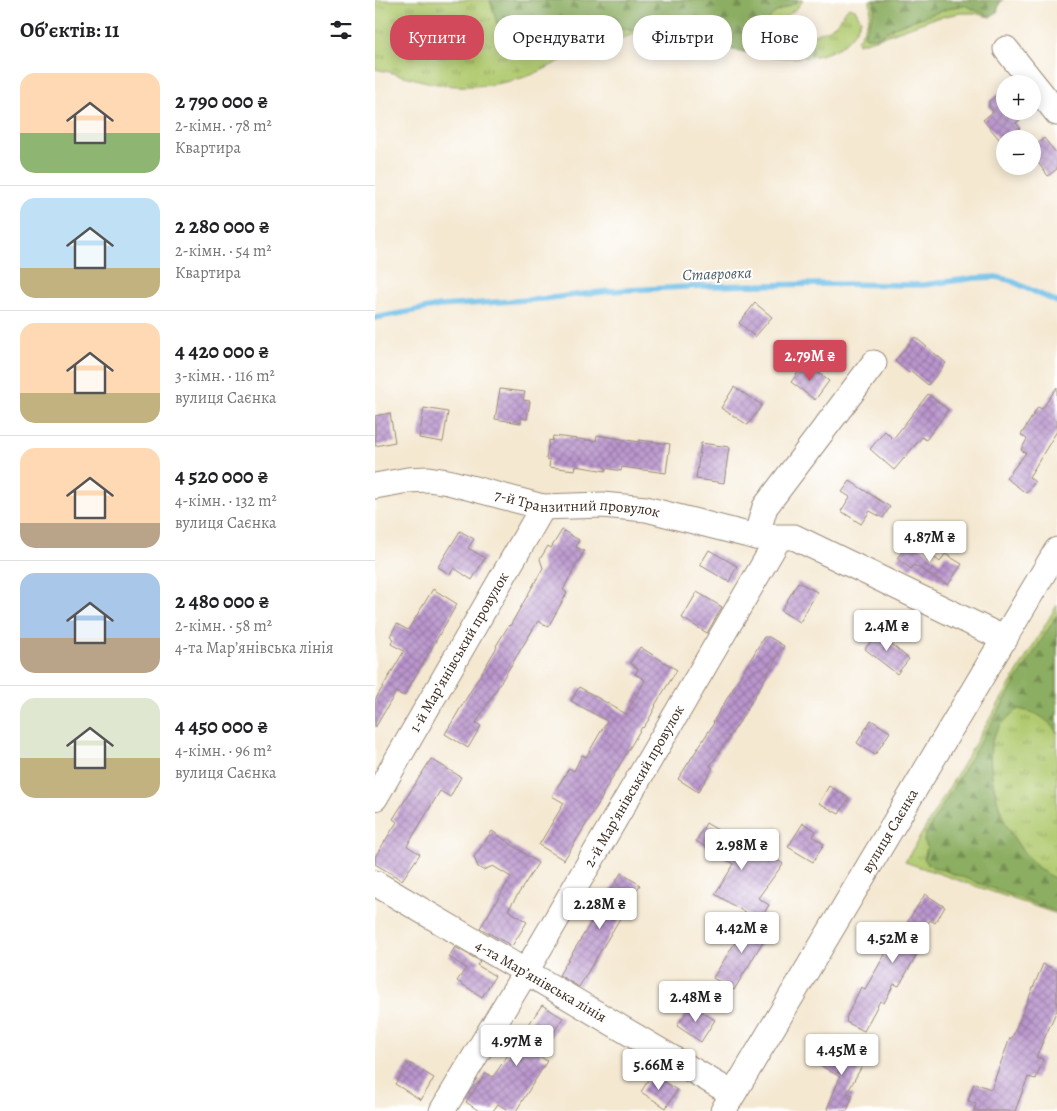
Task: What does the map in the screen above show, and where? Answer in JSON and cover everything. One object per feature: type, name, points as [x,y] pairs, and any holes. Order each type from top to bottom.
[{"type":"street","points":[[1006,49],[1057,113]]},
{"type":"street","name":"2-й Марʼянівський провулок","points":[[442,1111],[525,972],[768,538],[765,507],[874,363]]},
{"type":"street","name":"7-й Транзитний провулок","points":[[375,486],[408,480],[428,479],[448,482],[543,507],[602,505],[647,510],[768,538],[794,537],[1005,639]]},
{"type":"street","name":"1-й Марʼянівський провулок","points":[[375,798],[543,507]]},
{"type":"street","name":"вулиця Саєнка","points":[[728,1102],[1057,550]]},
{"type":"street","name":"4-та Марʼянівська лінія","points":[[375,883],[525,972],[728,1102]]},
{"type":"green space","points":[[375,0],[803,0],[788,15],[742,15],[742,52],[732,49],[732,15],[633,15],[633,35],[623,38],[623,15],[494,15],[494,60],[562,60],[536,73],[518,79],[477,86],[436,84],[375,69]]},
{"type":"green space","points":[[490,0],[799,0],[772,15],[742,15],[742,51],[732,49],[732,15],[633,15],[633,31],[623,28],[623,15],[495,15]]},
{"type":"green space","points":[[870,0],[982,0],[989,17],[974,13],[960,13],[932,19],[858,44],[857,41],[869,16]]},
{"type":"green space","points":[[874,0],[1003,0],[1000,2],[997,12],[991,17],[964,5],[894,27],[878,37],[866,37],[864,34],[874,11]]},
{"type":"green space","points":[[849,7],[855,9],[861,20],[845,43],[817,55],[817,34],[832,27]]},
{"type":"green space","points":[[1057,605],[1057,914],[905,862]]},
{"type":"green space","points":[[1057,615],[1057,733],[1041,716],[1018,709],[1004,722],[995,734],[990,758],[996,796],[1008,828],[1022,850],[1035,865],[1049,876],[1057,879],[1057,912],[929,865],[924,859],[927,846],[924,841],[925,835]]},
{"type":"building","points":[[996,95],[996,120],[1020,120],[1016,123],[1020,128],[1018,130],[996,130],[996,135],[983,120],[993,112],[989,107],[989,101]]},
{"type":"building","points":[[1044,138],[1057,154],[1057,169],[1048,176],[1041,167],[1041,141]]},
{"type":"building","points":[[755,303],[772,317],[755,337],[739,323]]},
{"type":"building","points":[[915,337],[946,363],[928,385],[895,361]]},
{"type":"building","points":[[805,363],[829,381],[815,400],[791,382]]},
{"type":"building","points":[[734,387],[762,405],[748,425],[721,408]]},
{"type":"building","points":[[1057,387],[1057,431],[1029,477],[1035,482],[1026,493],[1006,478],[1026,453],[1021,450],[1027,439],[1021,435],[1038,407],[1042,409]]},
{"type":"building","points":[[500,389],[525,392],[523,400],[530,401],[527,419],[521,418],[521,423],[495,419]]},
{"type":"building","points":[[928,394],[948,410],[926,440],[922,437],[894,470],[870,449],[885,431],[893,439]]},
{"type":"building","points":[[424,408],[448,412],[443,442],[419,438]]},
{"type":"building","points":[[390,413],[395,442],[375,446],[375,416]]},
{"type":"building","points":[[597,435],[639,442],[639,440],[670,444],[666,473],[622,467],[621,471],[606,468],[606,471],[576,466],[575,470],[549,467],[550,460],[546,459],[549,440],[552,441],[553,436],[596,441]]},
{"type":"building","points":[[701,443],[729,447],[724,483],[696,479]]},
{"type":"building","points":[[850,481],[890,507],[883,518],[870,511],[861,524],[841,511],[850,497],[842,492]]},
{"type":"building","points":[[562,530],[579,540],[576,547],[584,551],[563,590],[567,593],[548,627],[538,621],[476,723],[481,726],[468,748],[445,734],[543,568],[540,559],[548,546],[551,548]]},
{"type":"building","points":[[460,531],[474,539],[468,548],[485,558],[472,580],[454,568],[450,574],[438,567]]},
{"type":"building","points":[[911,540],[940,562],[945,554],[962,564],[948,585],[914,565],[911,569],[897,558]]},
{"type":"building","points":[[709,550],[737,566],[729,582],[700,565]]},
{"type":"building","points":[[798,582],[817,592],[800,622],[781,611]]},
{"type":"building","points":[[433,589],[457,604],[404,696],[396,692],[375,728],[375,700],[404,651],[391,644],[394,639],[390,636],[397,624],[408,630]]},
{"type":"building","points":[[697,592],[722,607],[707,633],[682,618]]},
{"type":"building","points":[[881,629],[894,640],[891,644],[909,659],[897,674],[865,649]]},
{"type":"building","points":[[764,637],[769,637],[784,646],[740,721],[710,766],[713,768],[698,792],[678,779],[714,723]]},
{"type":"building","points":[[640,647],[677,670],[564,860],[539,845],[564,803],[552,796],[569,768],[574,771],[582,755],[586,757],[607,721],[571,701],[579,687],[626,714],[645,680],[635,674],[638,669],[630,663]]},
{"type":"building","points":[[871,720],[890,732],[875,755],[857,743]]},
{"type":"building","points":[[431,759],[461,777],[450,797],[440,791],[407,846],[420,854],[402,880],[375,864],[375,857],[397,822],[393,819]]},
{"type":"building","points":[[829,786],[849,798],[839,814],[819,803]]},
{"type":"building","points":[[706,823],[745,846],[749,841],[783,864],[758,898],[769,905],[759,921],[715,894],[734,864],[696,841]]},
{"type":"building","points":[[803,823],[816,831],[813,837],[824,844],[813,862],[788,847]]},
{"type":"building","points":[[492,831],[538,863],[508,910],[527,922],[512,946],[480,928],[511,877],[493,866],[483,870],[478,867],[474,857]]},
{"type":"building","points":[[621,873],[640,885],[579,987],[559,975]]},
{"type":"building","points":[[925,894],[945,907],[935,923],[930,920],[911,950],[917,954],[899,986],[894,984],[884,1003],[880,1001],[864,1031],[846,1022],[846,1018],[861,987],[865,989],[891,944],[893,945]]},
{"type":"building","points":[[751,917],[771,928],[734,990],[713,978]]},
{"type":"building","points":[[455,947],[480,961],[477,965],[495,976],[482,997],[457,981],[466,968],[449,957]]},
{"type":"building","points":[[1043,964],[1057,971],[1057,1010],[1036,1057],[1043,1059],[1036,1079],[1028,1077],[1015,1111],[974,1111],[976,1104],[968,1101],[974,1083],[991,1089],[1010,1038],[1012,1038]]},
{"type":"building","points":[[542,1005],[563,1018],[539,1056],[547,1061],[516,1111],[509,1111],[498,1104],[493,1111],[479,1111],[466,1102],[486,1073],[493,1077]]},
{"type":"building","points":[[691,1005],[715,1020],[701,1042],[677,1026]]},
{"type":"building","points":[[830,1045],[850,1056],[853,1052],[866,1059],[847,1093],[853,1095],[847,1111],[830,1111],[827,1109],[840,1077],[820,1065]]},
{"type":"building","points":[[409,1063],[434,1078],[421,1100],[395,1084]]},
{"type":"building","points":[[652,1074],[677,1090],[666,1108],[641,1092]]},
{"type":"waterway","name":"Ставровка","points":[[375,318],[439,306],[542,299],[610,291],[704,286],[923,285],[996,277],[1009,280],[1057,302]]}]
